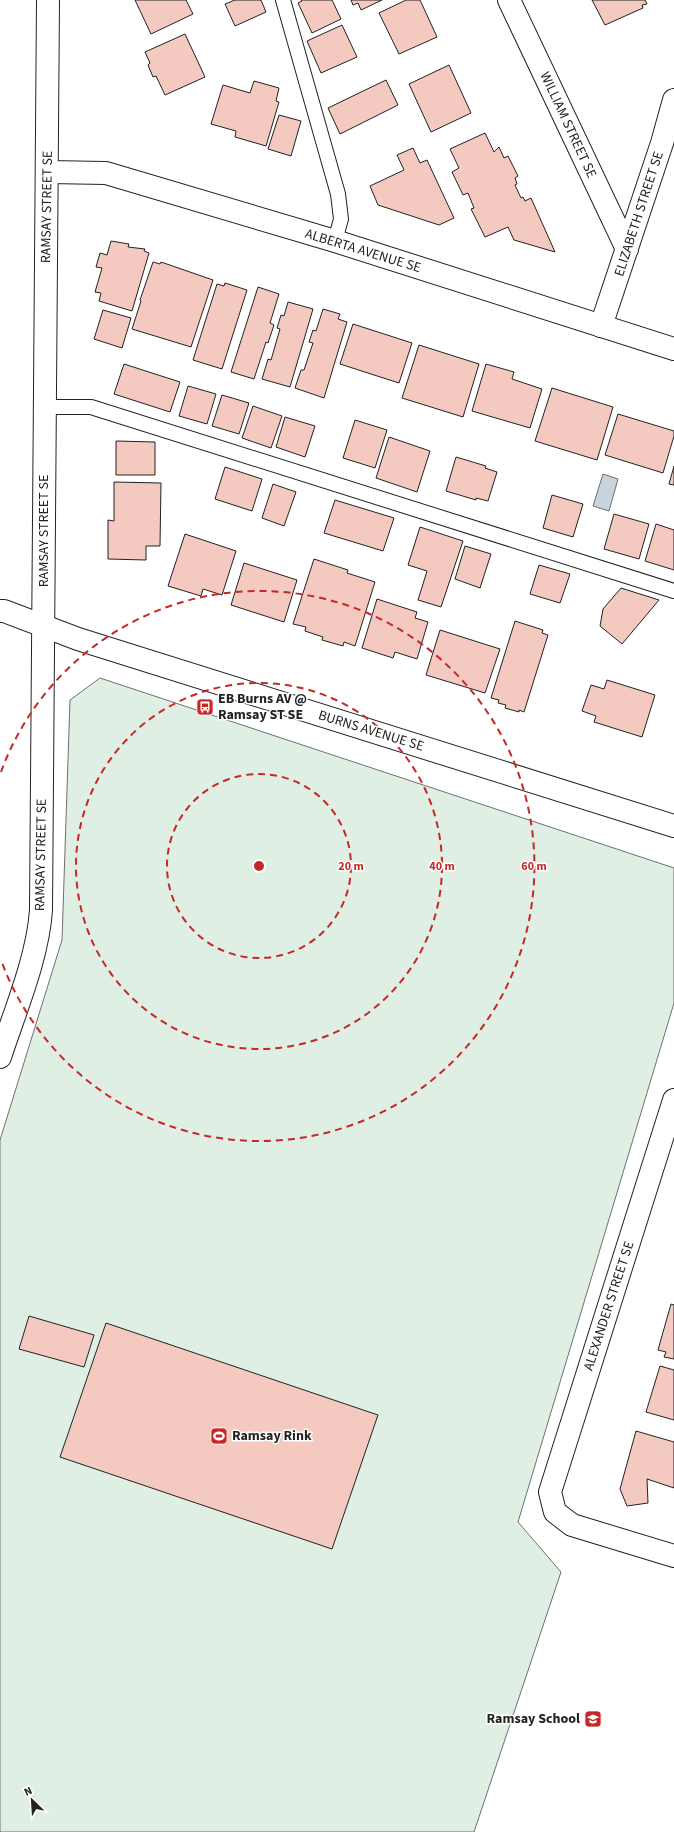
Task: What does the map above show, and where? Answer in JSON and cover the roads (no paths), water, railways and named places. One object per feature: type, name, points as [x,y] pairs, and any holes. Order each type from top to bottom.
[{"type":"street","name":"RAMSAY STREET SE","points":[[0,1057],[39,931],[44,407],[48,172],[48,0]]},
{"type":"street","name":"WILLIAM STREET SE","points":[[509,0],[627,249]]},
{"type":"street","name":"ELIZABETH STREET SE","points":[[601,326],[662,143],[674,100]]},
{"type":"street","name":"ALBERTA AVENUE SE","points":[[48,172],[106,173],[335,242],[674,349]]},
{"type":"street","name":"BURNS AVENUE SE","points":[[0,611],[4,611],[78,639],[674,826]]},
{"type":"street","name":"ALEXANDER STREET SE","points":[[674,1100],[550,1492],[555,1512],[572,1525],[674,1556]]},
{"type":"lane","points":[[283,0],[338,194],[341,219],[335,242]]},
{"type":"lane","points":[[44,407],[91,407],[674,590]]},
{"type":"place","name":"EB Burns AV @ Ramsay ST SE","points":[[205,707]]},
{"type":"place","name":"Ramsay Rink","points":[[219,1436]]},
{"type":"place","name":"Ramsay School","points":[[593,1719]]}]
